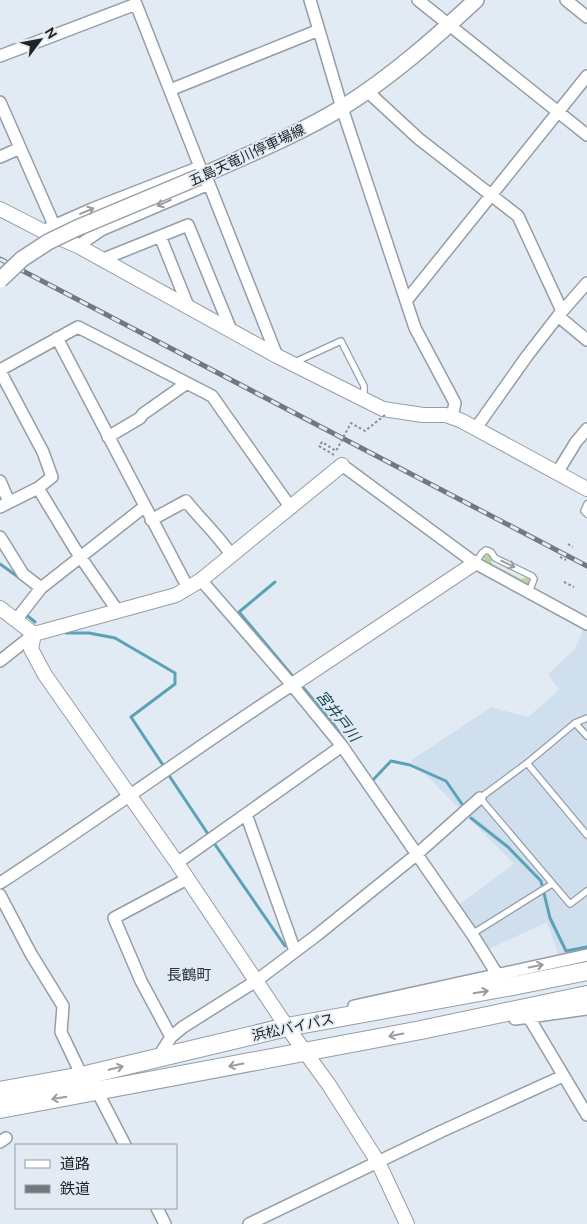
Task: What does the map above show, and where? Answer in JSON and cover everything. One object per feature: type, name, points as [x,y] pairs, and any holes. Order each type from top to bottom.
[{"type":"highway","name":"浜松バイパス","points":[[0,1091],[82,1076],[157,1059],[285,1024],[513,986],[587,970]]},
{"type":"highway","name":"浜松バイパス","points":[[0,1109],[421,1030],[587,995]]},
{"type":"main road","name":"五島天竜川停車場線","points":[[0,280],[22,259],[48,242],[288,138],[342,108],[368,91],[425,47],[476,0]]},
{"type":"street","points":[[418,0],[587,136]]},
{"type":"street","points":[[566,0],[587,17]]},
{"type":"street","points":[[0,56],[138,1],[203,176],[277,356]]},
{"type":"street","points":[[311,1],[342,108],[415,328],[455,403],[452,417]]},
{"type":"street","points":[[170,90],[319,30]]},
{"type":"street","points":[[406,301],[587,76]]},
{"type":"street","points":[[368,91],[419,138],[518,216],[560,314],[587,340]]},
{"type":"street","points":[[0,102],[20,148],[48,228]]},
{"type":"street","points":[[0,157],[20,148]]},
{"type":"street","points":[[48,228],[203,176]]},
{"type":"street","points":[[78,246],[108,226],[203,176]]},
{"type":"street","points":[[0,209],[48,228],[101,260],[277,356],[383,409],[395,412],[452,417],[476,428],[587,489]]},
{"type":"street","points":[[101,260],[188,225],[231,330]]},
{"type":"street","points":[[160,236],[188,306]]},
{"type":"street","points":[[476,428],[527,356],[587,283]]},
{"type":"street","points":[[0,481],[5,505],[38,488],[52,477],[43,452],[0,371],[78,327],[212,396],[291,508]]},
{"type":"street","points":[[57,338],[188,588]]},
{"type":"street","points":[[108,437],[140,418],[187,383]]},
{"type":"street","points":[[557,473],[576,442],[587,429]]},
{"type":"street","points":[[0,661],[34,634],[176,595],[188,588],[232,556],[291,508],[338,460],[475,563],[587,624]]},
{"type":"street","points":[[38,488],[117,610]]},
{"type":"street","points":[[151,520],[186,501],[203,523],[220,538],[232,556]]},
{"type":"street","points":[[20,615],[42,588],[144,507]]},
{"type":"street","points":[[0,537],[23,574],[42,588]]},
{"type":"street","points":[[0,883],[55,848],[295,683],[475,563]]},
{"type":"street","points":[[201,580],[295,683],[342,746],[472,934],[497,974]]},
{"type":"street","points":[[0,608],[20,615],[34,634],[31,649],[45,675],[130,795],[285,1024],[306,1052],[378,1162],[407,1224]]},
{"type":"street","points":[[177,864],[342,746]]},
{"type":"street","points":[[157,1059],[171,1037],[183,1026],[256,981],[416,855],[480,798]]},
{"type":"street","points":[[246,814],[295,951]]},
{"type":"street","points":[[171,1037],[141,980],[114,918],[187,879]]},
{"type":"street","points":[[0,895],[31,954],[63,1006],[61,1032],[82,1076]]},
{"type":"street","points":[[285,1024],[497,974],[587,955]]},
{"type":"street","points":[[421,1030],[440,1033],[528,1016],[587,1009]]},
{"type":"street","points":[[528,1016],[587,1115]]},
{"type":"street","points":[[249,1224],[564,1076]]},
{"type":"street","points":[[97,1091],[124,1144]]},
{"type":"street","points":[[158,1209],[165,1224]]},
{"type":"lane","points":[[293,363],[341,341],[364,386],[364,399]]},
{"type":"lane","points":[[587,504],[584,511],[587,514]]},
{"type":"lane","points":[[475,563],[486,550],[491,552],[495,558],[532,576],[534,579],[529,592]]},
{"type":"lane","points":[[587,718],[575,723],[527,763],[480,798],[551,885],[570,904],[587,891]]},
{"type":"lane","points":[[575,723],[587,736]]},
{"type":"lane","points":[[527,763],[587,835]]},
{"type":"lane","points":[[472,934],[551,885]]},
{"type":"path","points":[[338,460],[319,446],[322,442],[336,451],[351,424],[365,431],[385,415]]},
{"type":"path","points":[[568,544],[573,547]]},
{"type":"path","points":[[560,558],[566,560]]},
{"type":"path","points":[[564,582],[574,586]]},
{"type":"shaded area","points":[[584,628],[587,630],[587,950],[559,956],[547,922],[487,950],[457,906],[514,864],[410,761],[491,707],[528,717],[559,690],[548,674],[574,650]]},
{"type":"green space","points":[[488,555],[492,564],[521,579],[529,578],[529,583],[527,585],[486,563],[484,556]]},
{"type":"waterway","name":"宮井戸川","points":[[0,564],[21,579]]},
{"type":"waterway","name":"宮井戸川","points":[[275,582],[239,612],[295,679]]},
{"type":"waterway","name":"宮井戸川","points":[[24,613],[35,622]]},
{"type":"waterway","name":"宮井戸川","points":[[66,633],[89,633],[115,638],[175,673],[175,684],[131,717],[163,765]]},
{"type":"waterway","name":"宮井戸川","points":[[301,685],[345,741]]},
{"type":"waterway","name":"宮井戸川","points":[[372,781],[391,761],[410,765],[446,781],[462,804]]},
{"type":"waterway","name":"宮井戸川","points":[[168,774],[208,834]]},
{"type":"waterway","name":"宮井戸川","points":[[471,818],[508,847],[541,881],[550,918],[566,951],[587,947]]},
{"type":"waterway","name":"宮井戸川","points":[[214,843],[285,946]]},
{"type":"railway","points":[[0,259],[587,566]]},
{"type":"district","name":"長鶴町","points":[[189,975]]}]
